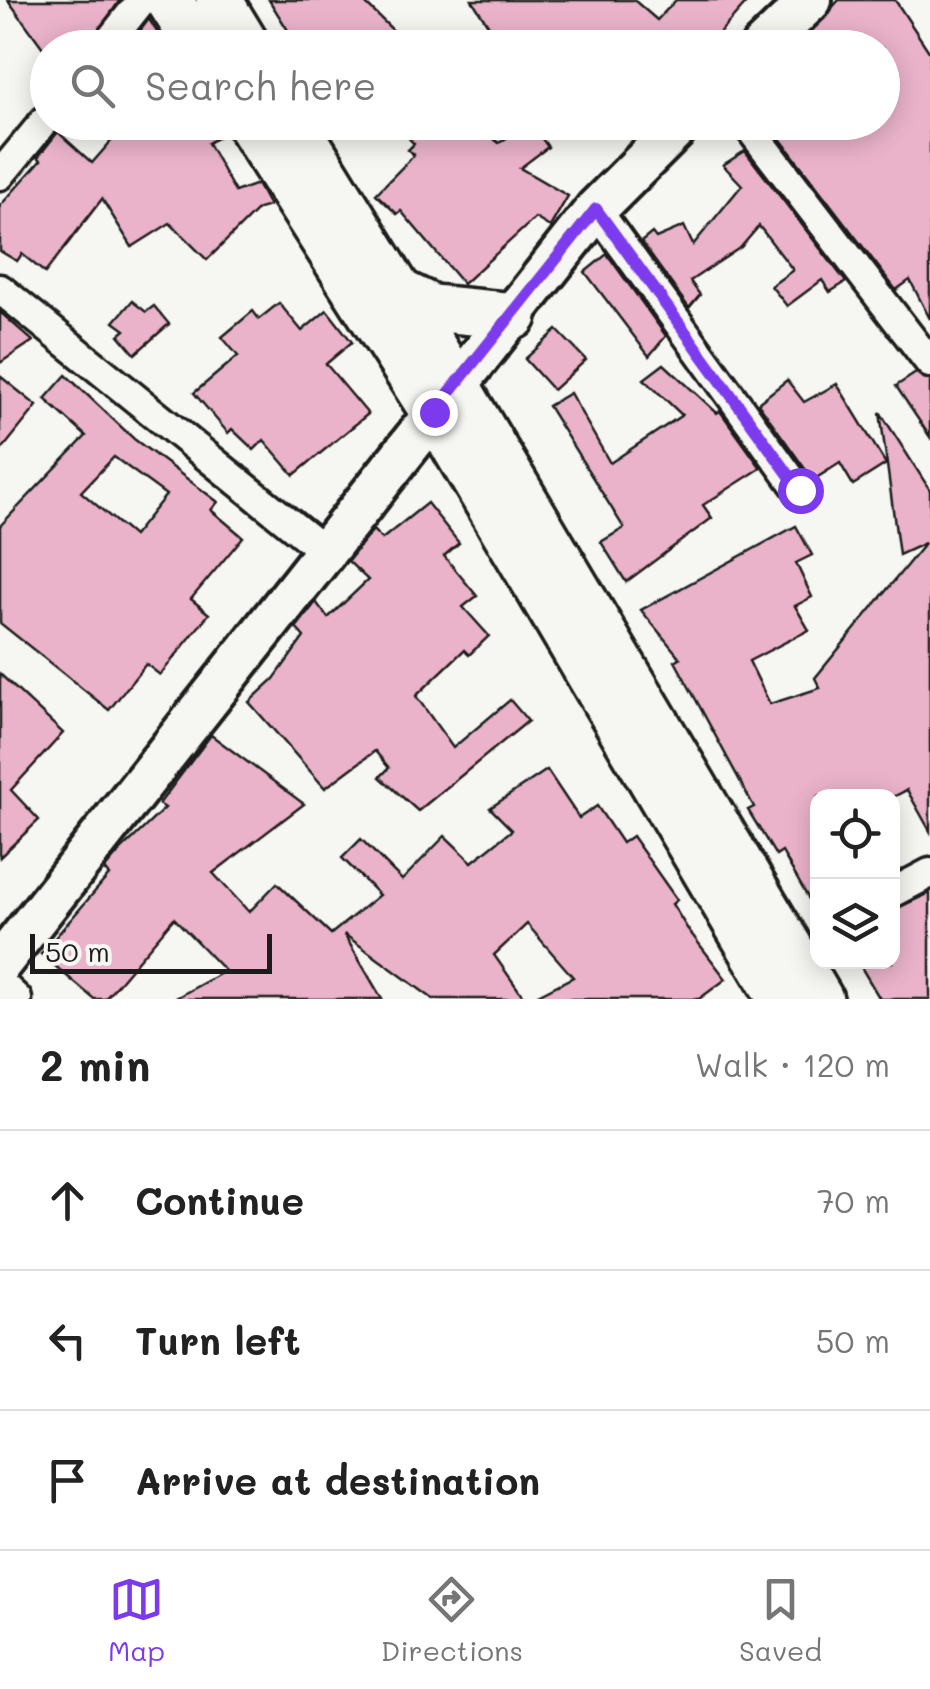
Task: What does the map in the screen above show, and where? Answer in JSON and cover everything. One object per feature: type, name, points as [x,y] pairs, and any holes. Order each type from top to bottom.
[{"type":"main road","points":[[169,0],[188,30]]},
{"type":"main road","points":[[219,0],[237,30]]},
{"type":"main road","points":[[779,30],[810,0]]},
{"type":"main road","points":[[261,140],[446,399],[820,999]]},
{"type":"main road","points":[[305,140],[399,292],[446,399]]},
{"type":"main road","points":[[0,964],[596,209],[666,140]]},
{"type":"main road","points":[[399,292],[432,308],[514,316]]},
{"type":"street","points":[[118,30],[142,0]]},
{"type":"street","points":[[0,176],[30,139]]},
{"type":"street","points":[[759,140],[930,363]]},
{"type":"street","points":[[596,209],[800,490]]},
{"type":"street","points":[[0,288],[324,552]]},
{"type":"street","points":[[900,889],[930,873]]},
{"type":"street","points":[[0,984],[17,999]]},
{"type":"building","points":[[8,0],[120,0],[99,30],[30,30]]},
{"type":"building","points":[[269,0],[362,0],[393,30],[288,30]]},
{"type":"building","points":[[472,0],[634,0],[657,20],[676,0],[749,0],[722,30],[491,30]]},
{"type":"building","points":[[839,0],[895,0],[930,53],[930,319],[910,280],[896,290],[781,140],[900,140],[900,30],[812,30]]},
{"type":"building","points":[[149,19],[156,30],[141,30]]},
{"type":"building","points":[[52,140],[67,140],[92,163],[112,140],[213,140],[208,143],[235,192],[257,184],[269,206],[258,209],[207,260],[170,223],[132,247],[102,199],[45,273],[22,254],[17,261],[0,251],[0,206],[41,160],[38,157]]},
{"type":"building","points":[[410,140],[543,140],[548,147],[520,168],[568,196],[550,227],[535,218],[463,284],[401,211],[397,214],[376,194],[414,155],[408,150],[414,144]]},
{"type":"building","points":[[745,151],[846,282],[830,292],[822,280],[787,306],[771,286],[793,270],[759,226],[741,247],[690,281],[700,295],[689,308],[641,242],[652,233],[656,238],[684,226],[693,245],[742,185],[723,165]]},
{"type":"building","points":[[607,254],[666,336],[649,356],[585,272]]},
{"type":"building","points":[[132,301],[146,312],[154,306],[169,324],[135,354],[119,335],[125,330],[114,322]]},
{"type":"building","points":[[279,303],[302,331],[327,310],[352,342],[326,364],[368,414],[294,475],[264,440],[254,450],[232,429],[228,433],[194,393],[238,356],[222,337],[253,311],[259,319]]},
{"type":"building","points":[[0,312],[33,341],[0,363]]},
{"type":"building","points":[[557,330],[586,360],[553,390],[525,359]]},
{"type":"building","points":[[664,364],[717,413],[720,411],[761,468],[703,505],[712,518],[626,582],[601,542],[624,528],[548,406],[570,393],[610,463],[682,415],[644,379]]},
{"type":"building","points":[[916,373],[930,380],[930,437],[896,386]]},
{"type":"building","points":[[66,375],[134,439],[218,502],[211,510],[243,537],[191,599],[209,614],[160,675],[146,664],[109,710],[0,623],[0,526],[86,436],[45,399]],"holes":[[[114,457],[166,495],[133,536],[81,492]]]},
{"type":"building","points":[[0,376],[37,406],[0,452]]},
{"type":"building","points":[[787,380],[804,402],[837,384],[886,464],[853,485],[840,463],[813,480],[758,403]]},
{"type":"building","points":[[880,412],[930,490],[930,831],[907,790],[900,794],[900,789],[810,789],[810,901],[782,852],[776,856],[748,810],[754,807],[675,661],[680,658],[641,610],[796,526],[812,555],[796,563],[812,597],[795,606],[809,630],[749,661],[770,704],[820,688],[815,678],[925,543],[899,555]]},
{"type":"building","points":[[427,503],[459,543],[444,556],[477,596],[463,607],[489,636],[469,655],[464,650],[416,696],[453,748],[510,700],[528,721],[418,811],[380,777],[389,768],[375,751],[325,788],[249,702],[274,679],[304,637],[296,628],[316,602],[328,618],[368,580],[348,561],[373,530],[382,539]]},
{"type":"building","points":[[0,674],[63,733],[11,790],[39,820],[0,857]]},
{"type":"building","points":[[211,735],[304,804],[213,873],[249,912],[277,883],[331,934],[379,895],[342,858],[361,839],[402,880],[445,836],[472,862],[512,830],[490,808],[547,770],[579,818],[597,806],[622,843],[632,836],[677,900],[672,904],[687,928],[726,979],[699,999],[530,999],[573,977],[527,924],[494,955],[525,999],[433,999],[344,934],[382,999],[174,999],[225,971],[174,918],[105,999],[94,999],[41,954],[109,875],[104,870],[165,808],[159,804]]},
{"type":"building","points":[[930,893],[930,999],[880,999],[862,969],[900,969],[900,906]]},
{"type":"route","points":[[434,412],[596,209],[800,490]]}]
